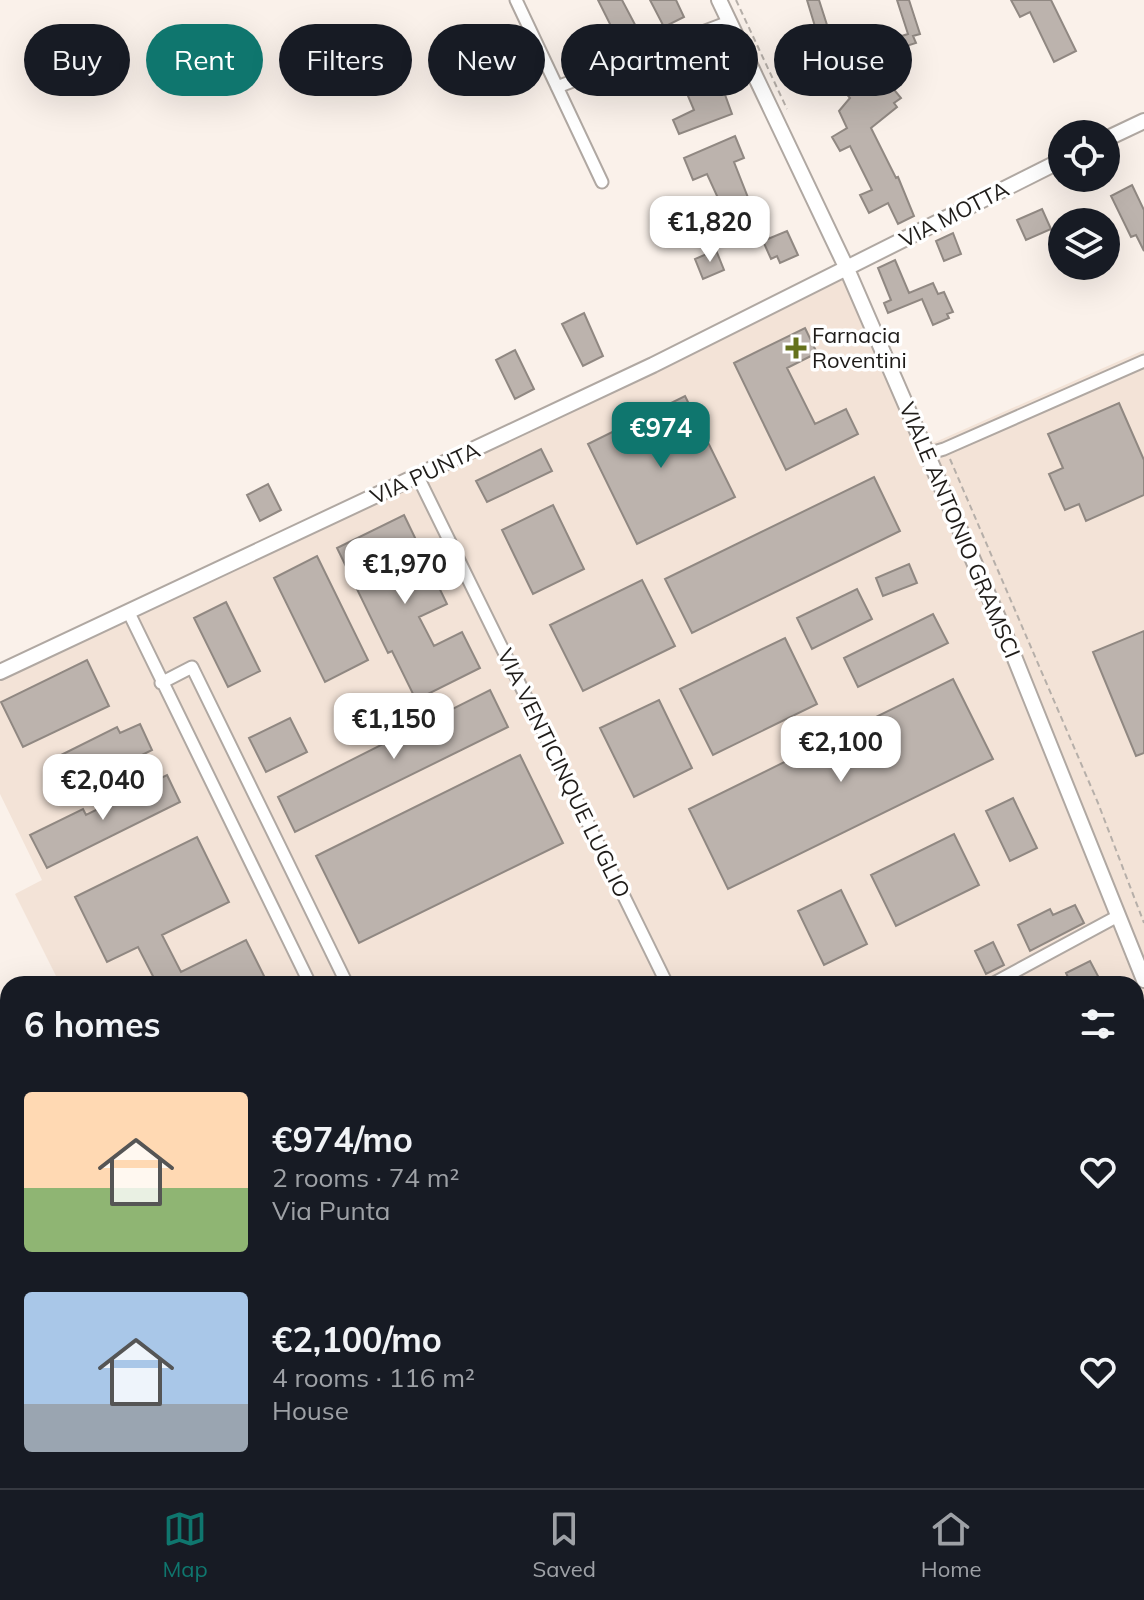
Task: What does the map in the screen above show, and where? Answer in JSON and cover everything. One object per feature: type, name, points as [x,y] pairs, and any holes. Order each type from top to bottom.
[{"type":"street","points":[[516,0],[602,182]]},
{"type":"street","name":"VIALE ANTONIO GRAMSCI","points":[[719,0],[847,269],[1015,657],[1142,976]]},
{"type":"street","points":[[557,87],[729,22]]},
{"type":"street","points":[[1120,132],[1144,121]]},
{"type":"street","name":"VIA MOTTA","points":[[847,269],[1048,167]]},
{"type":"street","name":"VIA PUNTA","points":[[0,672],[418,477],[847,269]]},
{"type":"street","points":[[927,454],[1144,361]]},
{"type":"street","name":"VIA VENTICINQUE LUGLIO","points":[[418,477],[663,976]]},
{"type":"street","points":[[129,613],[306,976]]},
{"type":"street","points":[[161,683],[192,667],[343,976]]},
{"type":"street","points":[[1007,976],[1118,916]]},
{"type":"shaded area","points":[[843,276],[924,447],[1144,350],[1144,976],[56,976],[15,894],[42,880],[0,794],[0,675]]},
{"type":"building","points":[[598,0],[622,0],[635,24],[610,24]]},
{"type":"building","points":[[650,0],[676,0],[684,17],[662,24]]},
{"type":"building","points":[[807,0],[819,0],[827,24],[814,24]]},
{"type":"building","points":[[897,0],[909,0],[920,34],[913,36],[916,43],[912,44],[912,24],[905,24]]},
{"type":"building","points":[[1011,0],[1051,0],[1076,51],[1054,62],[1030,12],[1020,17]]},
{"type":"building","points":[[688,96],[725,96],[732,114],[679,134],[673,120],[694,110]]},
{"type":"building","points":[[848,96],[901,98],[894,103],[897,107],[871,128],[898,177],[914,216],[898,224],[888,203],[869,213],[860,195],[872,190],[850,146],[840,151],[832,137],[847,128],[839,111],[850,98]]},
{"type":"building","points":[[735,136],[744,158],[734,162],[758,223],[734,233],[707,174],[693,180],[684,158]]},
{"type":"building","points":[[1132,185],[1144,210],[1144,251],[1136,235],[1131,237],[1120,208],[1117,208],[1111,196]]},
{"type":"building","points":[[1042,209],[1048,230],[1026,240],[1017,220]]},
{"type":"building","points":[[787,231],[798,255],[780,263],[777,256],[771,259],[763,241]]},
{"type":"building","points":[[953,233],[961,254],[944,261],[936,241]]},
{"type":"building","points":[[716,250],[724,270],[703,279],[695,259]]},
{"type":"building","points":[[895,260],[909,293],[933,283],[938,294],[944,292],[953,312],[947,314],[949,318],[933,325],[922,299],[888,313],[884,303],[891,300],[878,268]]},
{"type":"building","points":[[584,313],[603,356],[583,366],[562,324]]},
{"type":"building","points":[[805,328],[817,353],[787,368],[815,424],[846,409],[858,434],[786,470],[734,363]]},
{"type":"building","points":[[515,350],[534,389],[515,399],[496,360]]},
{"type":"building","points":[[685,396],[735,497],[637,544],[588,444]]},
{"type":"building","points":[[1119,403],[1144,460],[1144,495],[1086,521],[1079,504],[1065,510],[1049,474],[1063,468],[1048,434]]},
{"type":"building","points":[[541,449],[552,471],[487,502],[476,481]]},
{"type":"building","points":[[874,477],[900,531],[692,633],[665,579]]},
{"type":"building","points":[[268,484],[281,510],[260,521],[247,495]]},
{"type":"building","points":[[553,505],[584,569],[533,594],[502,530]]},
{"type":"building","points":[[404,515],[447,604],[419,617],[434,646],[462,632],[480,668],[416,700],[392,651],[388,653],[337,548]]},
{"type":"building","points":[[317,556],[368,660],[325,682],[274,578]]},
{"type":"building","points":[[909,564],[917,583],[883,596],[876,578]]},
{"type":"building","points":[[642,580],[675,646],[583,691],[550,625]]},
{"type":"building","points":[[857,589],[872,619],[812,649],[797,618]]},
{"type":"building","points":[[226,602],[260,671],[228,687],[194,618]]},
{"type":"building","points":[[933,614],[948,643],[858,687],[844,658]]},
{"type":"building","points":[[1144,631],[1144,753],[1136,756],[1093,652]]},
{"type":"building","points":[[785,638],[817,704],[713,755],[680,689]]},
{"type":"building","points":[[87,660],[109,706],[23,747],[1,702]]},
{"type":"building","points":[[953,679],[993,759],[728,889],[689,809]]},
{"type":"building","points":[[490,690],[508,727],[295,832],[278,797]]},
{"type":"building","points":[[659,700],[692,768],[634,797],[600,728]]},
{"type":"building","points":[[290,718],[307,752],[266,772],[249,738]]},
{"type":"building","points":[[140,724],[152,750],[74,789],[61,763],[64,761],[61,755],[117,727],[120,733]]},
{"type":"building","points":[[520,755],[563,843],[359,943],[316,856]]},
{"type":"building","points":[[167,775],[180,802],[47,868],[30,835],[83,809],[86,815]]},
{"type":"building","points":[[1013,798],[1037,848],[1010,861],[986,811]]},
{"type":"building","points":[[954,834],[979,885],[896,926],[871,875]]},
{"type":"building","points":[[197,837],[229,902],[162,935],[181,972],[246,940],[264,976],[153,976],[138,947],[107,962],[75,897]]},
{"type":"building","points":[[841,890],[867,944],[824,965],[798,911]]},
{"type":"building","points":[[1075,905],[1084,923],[1030,951],[1018,925],[1050,909],[1053,915]]},
{"type":"building","points":[[993,942],[1004,965],[986,974],[975,951]]},
{"type":"building","points":[[1090,961],[1098,976],[1067,976],[1066,973]]},
{"type":"place","name":"Farnacia Roventini","points":[[796,348]]}]
